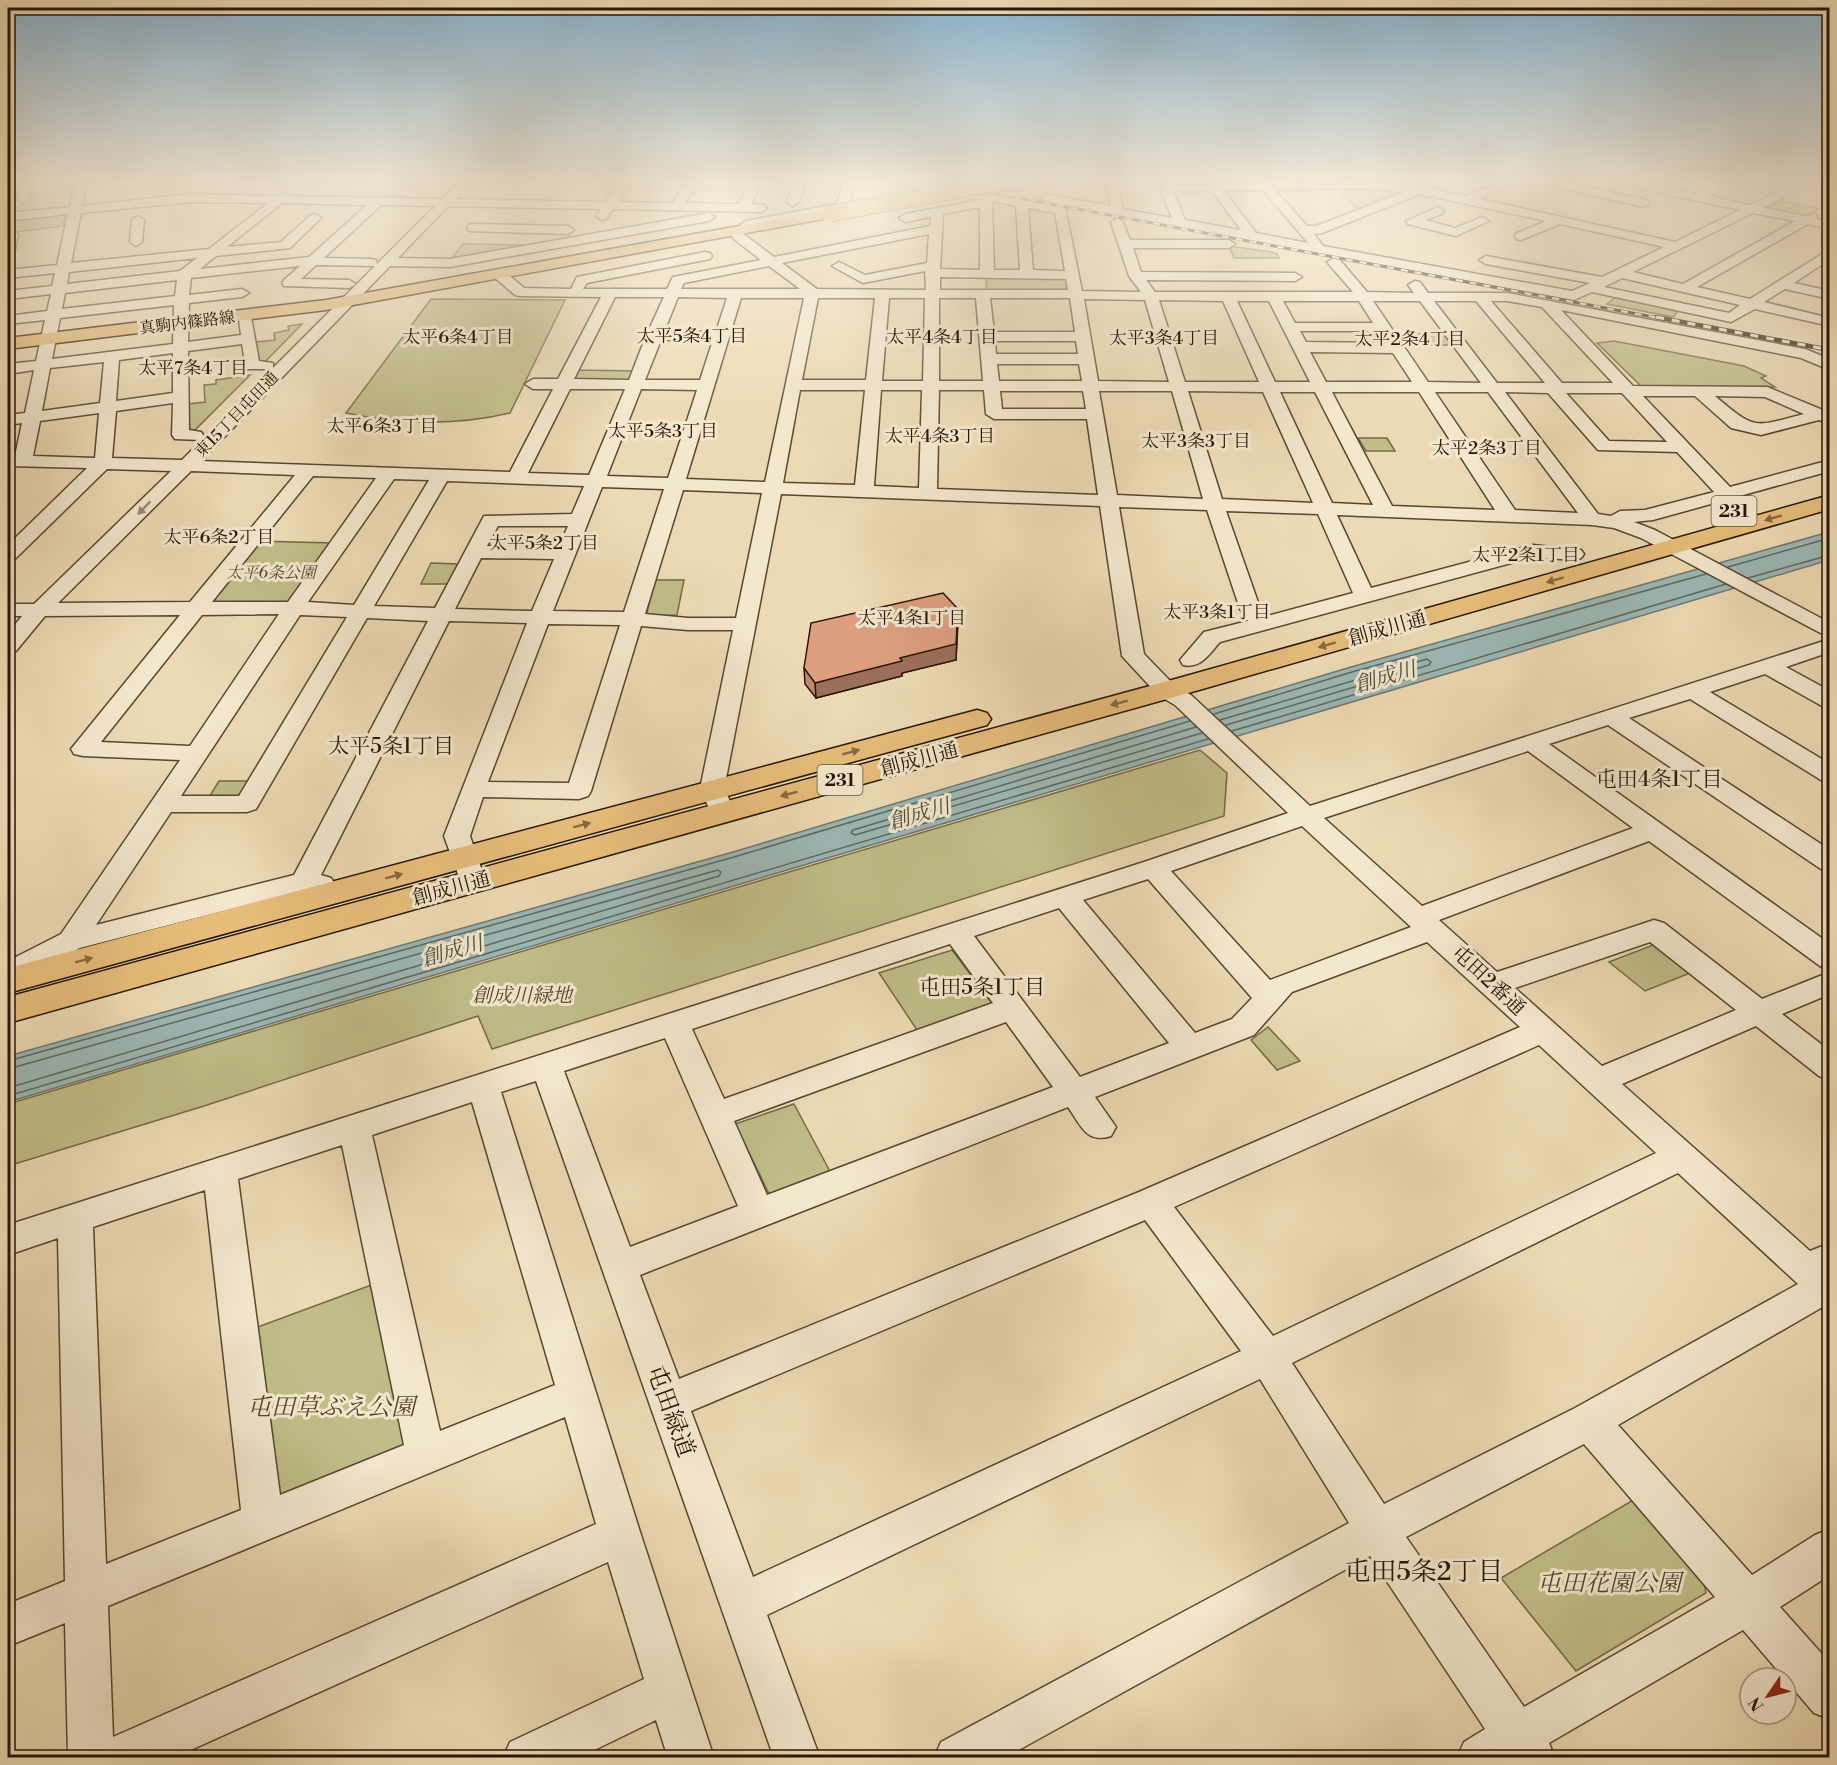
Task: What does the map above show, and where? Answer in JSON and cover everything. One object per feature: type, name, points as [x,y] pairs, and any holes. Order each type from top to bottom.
[{"type":"main road","name":"真駒内篠路線","points":[[8,344],[326,305],[556,264]]},
{"type":"main road","name":"創成川通","points":[[1156,681],[1191,660],[1574,554],[1660,541],[1830,485]]},
{"type":"main road","name":"創成川通","points":[[8,1010],[468,869],[1660,541],[1830,502]]},
{"type":"main road","name":"創成川通","points":[[8,981],[347,889],[468,869]]},
{"type":"street","points":[[8,478],[20,460],[32,417],[64,264]]},
{"type":"street","points":[[8,274],[99,264]]},
{"type":"street","points":[[195,436],[181,435],[180,323],[184,275],[198,264]]},
{"type":"street","points":[[8,294],[277,264]]},
{"type":"street","points":[[308,264],[289,283],[349,284]]},
{"type":"street","name":"東15丁目屯田通","points":[[177,465],[195,436],[326,305],[376,264]]},
{"type":"street","name":"東15丁目屯田通","points":[[8,646],[18,613],[177,465],[345,302],[377,264]]},
{"type":"street","points":[[573,294],[582,280],[654,264]]},
{"type":"street","points":[[468,869],[457,836],[472,789],[671,294],[678,280],[760,264]]},
{"type":"street","points":[[775,264],[812,292]]},
{"type":"street","points":[[848,264],[834,267],[863,279],[932,270],[987,274],[1073,275]]},
{"type":"street","points":[[928,494],[931,264]]},
{"type":"street","points":[[987,264],[987,274]]},
{"type":"street","points":[[1025,264],[1026,274]]},
{"type":"street","points":[[1071,264],[1133,656],[1156,681]]},
{"type":"street","points":[[1132,264],[1136,276],[1151,296],[1215,505],[1250,609],[1262,624]]},
{"type":"street","points":[[1288,264],[1306,296]]},
{"type":"street","points":[[1336,264],[1363,296],[1509,516]]},
{"type":"street","points":[[1347,264],[1409,276],[1592,519]]},
{"type":"street","points":[[1405,264],[1574,296],[1637,264]]},
{"type":"street","points":[[1442,271],[1456,264]]},
{"type":"street","points":[[1489,264],[1597,285],[1731,318],[1810,266]]},
{"type":"street","points":[[1685,288],[1728,264]]},
{"type":"street","points":[[1803,264],[1830,270]]},
{"type":"street","points":[[240,268],[252,366],[267,366]]},
{"type":"street","points":[[720,272],[742,293]]},
{"type":"street","points":[[790,276],[810,272]]},
{"type":"street","points":[[1619,273],[1796,314],[1828,330]]},
{"type":"street","points":[[500,275],[520,292],[573,294],[931,293],[983,294],[1034,300],[1076,294],[1090,296],[1507,297],[1805,354],[1830,365]]},
{"type":"street","points":[[1136,276],[1295,277]]},
{"type":"street","points":[[116,307],[119,282]]},
{"type":"street","points":[[1783,284],[1830,295]]},
{"type":"street","points":[[718,801],[745,624],[812,292]]},
{"type":"street","points":[[8,320],[242,293]]},
{"type":"street","points":[[472,789],[579,791],[721,336],[742,293]]},
{"type":"street","points":[[864,492],[882,293]]},
{"type":"street","points":[[516,478],[610,294]]},
{"type":"street","points":[[983,294],[994,414],[1096,414]]},
{"type":"street","points":[[1228,296],[1364,595]]},
{"type":"street","points":[[1274,296],[1385,511]]},
{"type":"street","points":[[1480,297],[1604,446],[1682,447]]},
{"type":"street","points":[[1547,304],[1726,494]]},
{"type":"street","points":[[1782,325],[1796,314]]},
{"type":"street","points":[[1290,327],[1384,327]]},
{"type":"street","points":[[987,336],[1038,331],[1083,337]]},
{"type":"street","points":[[653,336],[721,336]]},
{"type":"street","points":[[8,369],[248,339]]},
{"type":"street","points":[[1301,347],[1398,348]]},
{"type":"street","points":[[8,555],[103,463],[112,356]]},
{"type":"street","points":[[990,359],[1087,359]]},
{"type":"street","points":[[533,384],[705,385]]},
{"type":"street","points":[[794,385],[1491,386],[1767,392],[1825,417]]},
{"type":"street","points":[[1700,392],[1737,424],[1761,430],[1825,417]]},
{"type":"street","points":[[8,420],[181,397]]},
{"type":"street","points":[[20,460],[1592,519],[1618,523],[1660,541],[1830,632]]},
{"type":"street","points":[[1618,523],[1620,517],[1646,516],[1830,465]]},
{"type":"street","points":[[196,753],[83,749],[308,470]]},
{"type":"street","points":[[71,942],[196,753],[389,473]]},
{"type":"street","points":[[163,804],[247,804],[441,475]]},
{"type":"street","points":[[304,881],[491,520],[579,520]]},
{"type":"street","points":[[1191,660],[1212,637],[1533,550],[1574,554]]},
{"type":"street","points":[[475,552],[566,553]]},
{"type":"street","points":[[18,613],[294,609],[633,619],[688,624],[745,624]]},
{"type":"street","points":[[8,1240],[1152,868],[1304,814],[1532,743],[1830,645]]},
{"type":"street","points":[[1768,666],[1830,701]]},
{"type":"street","name":"屯田2番通","points":[[1156,681],[1190,707],[1680,1157],[1823,1277]]},
{"type":"street","points":[[1693,690],[1830,775]]},
{"type":"street","points":[[1611,717],[1830,863]]},
{"type":"street","points":[[1532,743],[1650,831],[1830,959]]},
{"type":"street","points":[[619,1267],[1243,1027],[1282,985],[1650,831]]},
{"type":"street","points":[[1152,868],[1269,998]]},
{"type":"street","points":[[8,973],[71,942],[304,881],[347,889]]},
{"type":"street","points":[[1064,896],[1189,1047]]},
{"type":"street","points":[[1494,984],[1654,930],[1830,1068]]},
{"type":"street","points":[[956,932],[1100,1127]]},
{"type":"street","points":[[1598,1081],[1830,982]]},
{"type":"street","points":[[715,1114],[1012,1008]]},
{"type":"street","points":[[674,1023],[758,1212]]},
{"type":"street","points":[[668,1402],[1151,1202],[1543,1030]]},
{"type":"street","name":"屯田緑道","points":[[546,1064],[797,1758]]},
{"type":"street","points":[[483,1085],[620,1535],[691,1758]]},
{"type":"street","points":[[354,1127],[426,1455]]},
{"type":"street","points":[[741,1605],[1267,1357],[1680,1157]]},
{"type":"street","points":[[220,1171],[262,1521]]},
{"type":"street","points":[[1151,1202],[1267,1357],[1377,1530],[1524,1746]]},
{"type":"street","points":[[75,1218],[91,1758]]},
{"type":"street","points":[[957,1758],[1377,1530],[1589,1421],[1823,1277]]},
{"type":"street","points":[[8,1624],[577,1394]]},
{"type":"street","points":[[1589,1421],[1830,1697]]},
{"type":"street","points":[[119,1758],[620,1535]]},
{"type":"street","points":[[1480,1758],[1524,1746],[1830,1550]]},
{"type":"street","points":[[526,1758],[670,1690]]},
{"type":"green space","points":[[987,276],[1066,278],[1068,291],[986,291]]},
{"type":"green space","points":[[1617,296],[1680,309],[1673,317],[1607,304]]},
{"type":"green space","points":[[431,299],[565,300],[510,413],[449,422],[408,422],[346,413]]},
{"type":"green space","points":[[302,324],[263,364],[258,364],[256,342],[275,340],[274,333],[289,330],[288,326]]},
{"type":"green space","points":[[1396,334],[1447,334],[1455,345],[1403,345]]},
{"type":"green space","points":[[1614,341],[1744,366],[1766,376],[1761,378],[1775,387],[1642,387],[1597,343]]},
{"type":"green space","points":[[571,370],[639,371],[633,385],[564,384]]},
{"type":"green space","points":[[250,375],[194,431],[189,432],[188,404],[205,402],[204,385],[216,384],[216,380]]},
{"type":"green space","points":[[1358,438],[1387,438],[1395,451],[1366,451]]},
{"type":"green space","name":"太平6条公園","points":[[256,541],[332,543],[292,600],[284,603],[212,603],[210,600]]},
{"type":"green space","points":[[431,563],[459,564],[451,584],[421,584]]},
{"type":"green space","points":[[655,580],[684,580],[677,615],[646,616]]},
{"type":"green space","name":"創成川緑地","points":[[1200,750],[1227,773],[1224,816],[492,1049],[478,1016],[204,1106],[8,1166],[8,1104]]},
{"type":"green space","points":[[219,781],[255,781],[243,801],[206,802]]},
{"type":"green space","points":[[1653,945],[1690,973],[1645,991],[1609,962]]},
{"type":"green space","points":[[952,950],[995,1007],[919,1033],[879,973]]},
{"type":"green space","points":[[1268,1027],[1300,1061],[1277,1070],[1251,1040]]},
{"type":"green space","points":[[794,1104],[833,1177],[772,1200],[735,1124]]},
{"type":"green space","name":"屯田草ぶえ公園","points":[[374,1284],[406,1442],[397,1455],[286,1498],[276,1495],[255,1328]]},
{"type":"green space","name":"屯田花園公園","points":[[1635,1499],[1703,1577],[1706,1593],[1576,1671],[1501,1578]]},
{"type":"water","name":"創成川","points":[[1829,532],[1829,560],[8,1102],[8,1056],[733,852],[1351,667]]},
{"type":"building","points":[[943,593],[958,609],[956,644],[900,658],[902,661],[815,683],[804,668],[811,623]]},
{"type":"railway","points":[[1372,264],[1664,319]]},
{"type":"railway","points":[[1656,317],[1830,350]]},
{"type":"district","name":"太平5条4丁目","points":[[692,336]]},
{"type":"district","name":"太平6条4丁目","points":[[458,337]]},
{"type":"district","name":"太平4条4丁目","points":[[942,337]]},
{"type":"district","name":"太平3条4丁目","points":[[1164,338]]},
{"type":"district","name":"太平2条4丁目","points":[[1410,339]]},
{"type":"district","name":"太平7条4丁目","points":[[193,368]]},
{"type":"district","name":"太平6条3丁目","points":[[382,426]]},
{"type":"district","name":"太平5条3丁目","points":[[663,431]]},
{"type":"district","name":"太平4条3丁目","points":[[940,436]]},
{"type":"district","name":"太平3条3丁目","points":[[1196,441]]},
{"type":"district","name":"太平2条3丁目","points":[[1487,448]]},
{"type":"district","name":"太平6条2丁目","points":[[219,537]]},
{"type":"district","name":"太平5条2丁目","points":[[544,543]]},
{"type":"district","name":"太平2条1丁目","points":[[1526,555]]},
{"type":"district","name":"太平3条1丁目","points":[[1217,612]]},
{"type":"district","name":"太平4条1丁目","points":[[912,618]]},
{"type":"district","name":"太平5条1丁目","points":[[391,746]]},
{"type":"district","name":"屯田4条1丁目","points":[[1659,779]]},
{"type":"district","name":"屯田5条1丁目","points":[[982,987]]},
{"type":"district","name":"屯田5条2丁目","points":[[1424,1571]]}]
